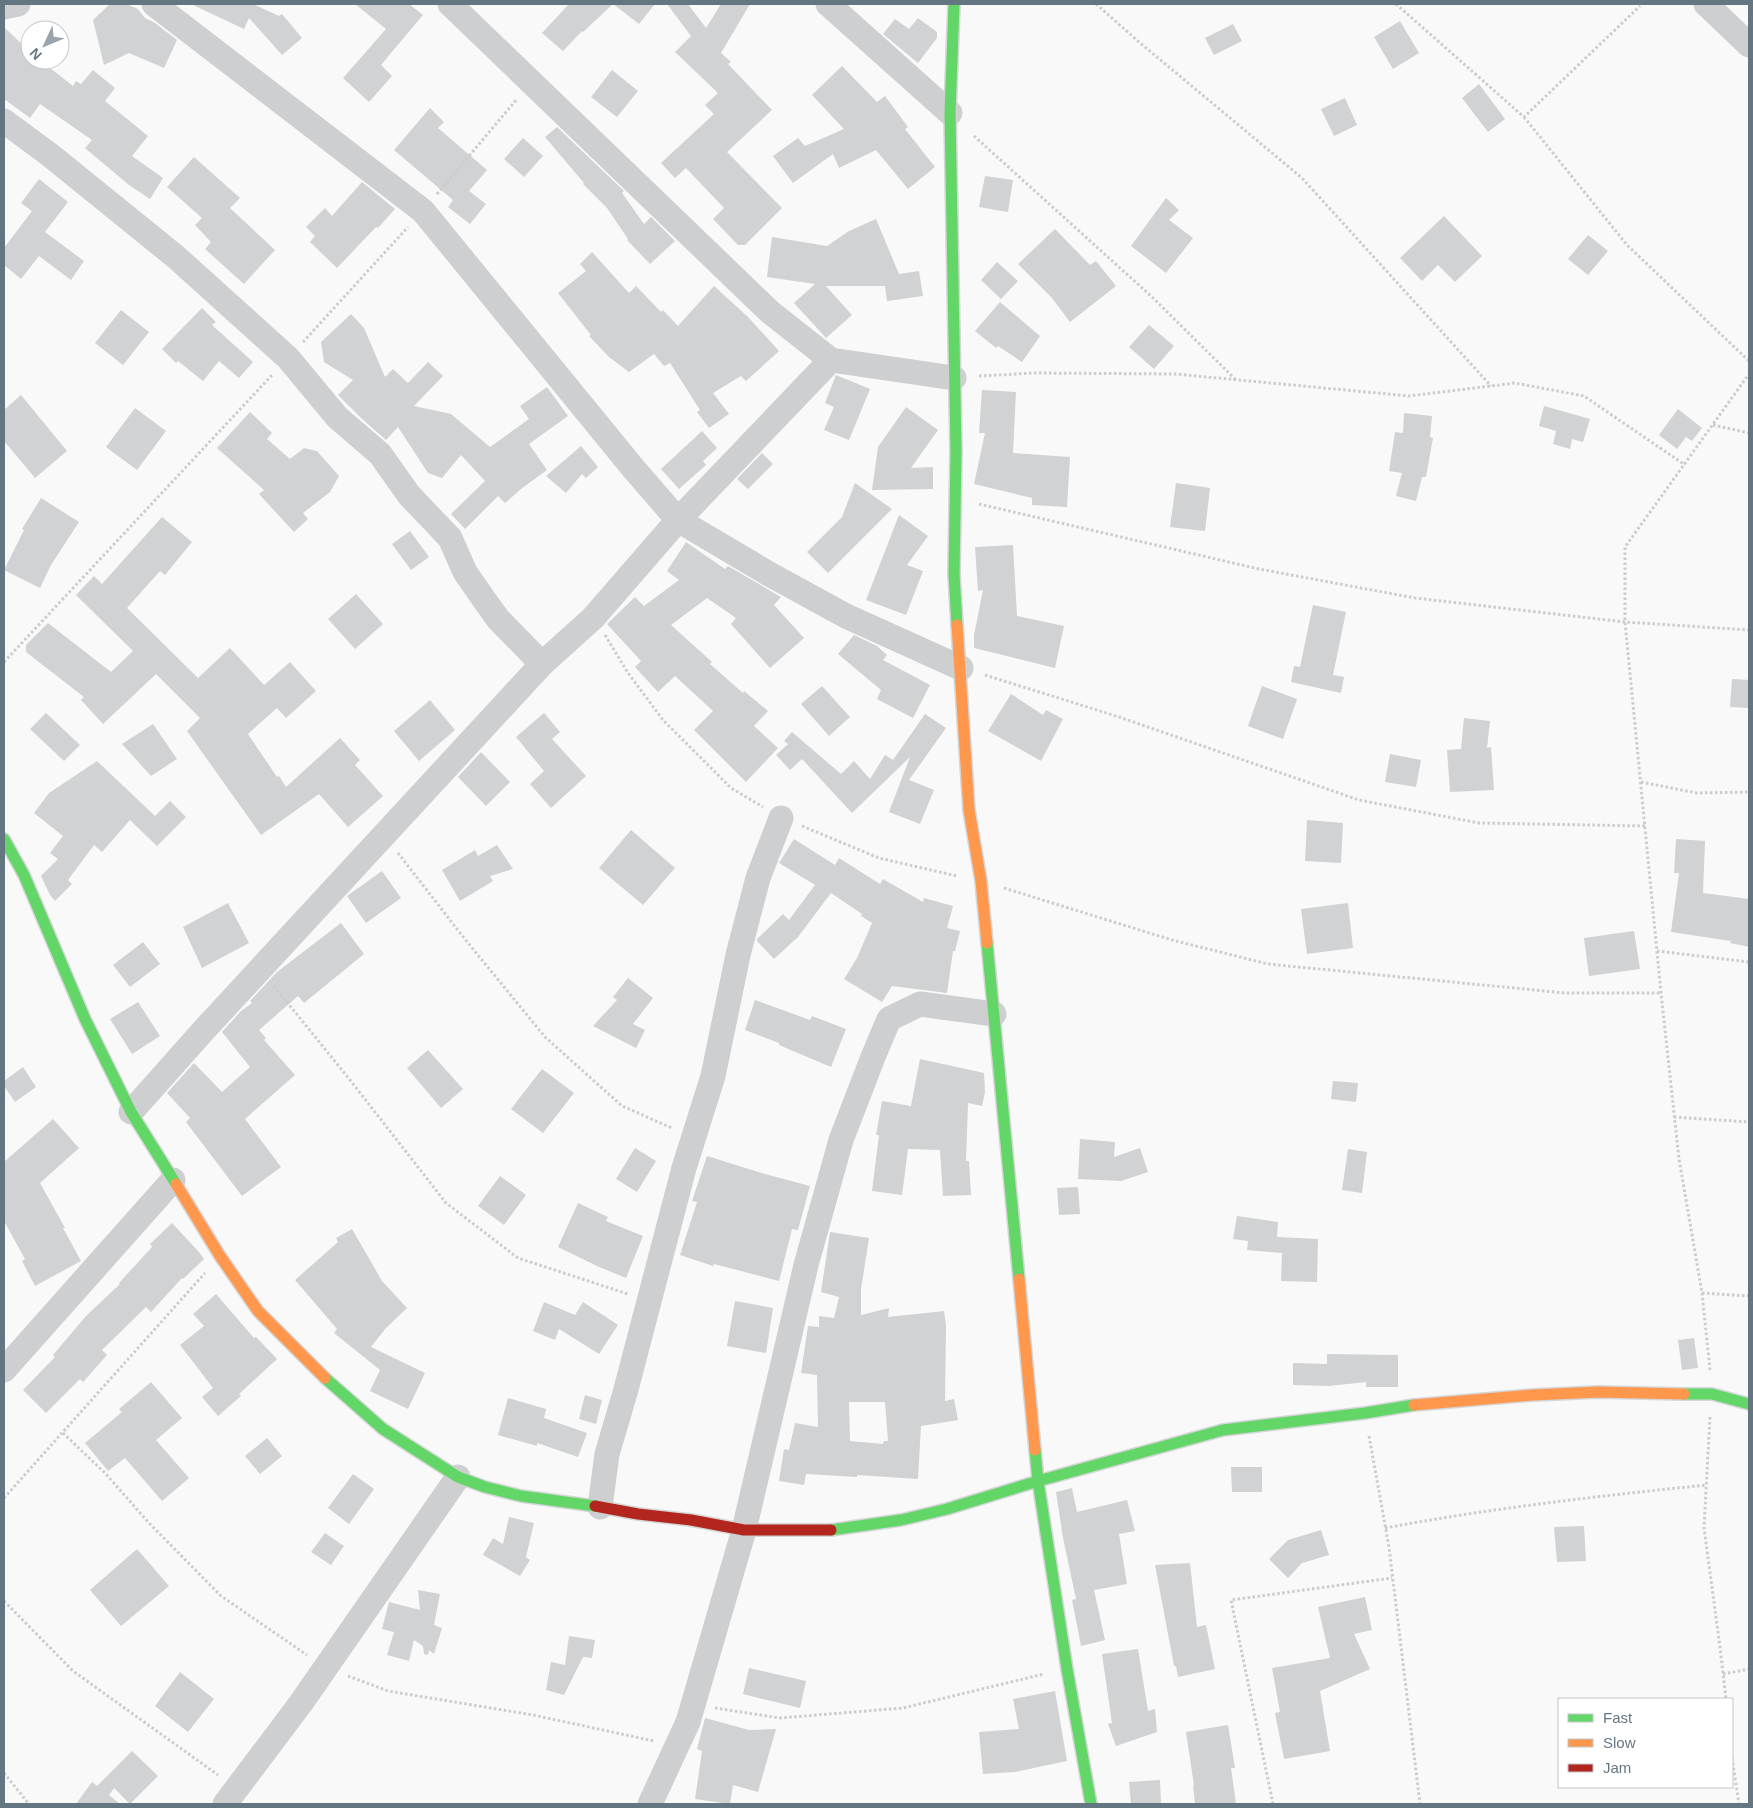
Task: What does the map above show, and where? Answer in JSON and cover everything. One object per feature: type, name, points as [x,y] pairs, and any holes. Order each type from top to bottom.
[{"type":"street","points":[[4,7],[18,4]]},
{"type":"street","points":[[154,4],[423,211],[627,461],[678,520],[771,576],[846,616],[960,668]]},
{"type":"street","points":[[450,4],[770,312],[831,360],[954,378]]},
{"type":"street","points":[[828,4],[950,113]]},
{"type":"street","points":[[954,4],[950,113],[956,499],[954,574],[969,810],[981,881],[1038,1480],[1067,1669],[1091,1804]]},
{"type":"street","points":[[1706,4],[1749,45]]},
{"type":"street","points":[[4,121],[156,240],[288,358],[337,417],[380,454],[408,495],[450,538],[465,572],[483,598],[498,618],[542,664]]},
{"type":"street","points":[[131,1112],[542,664],[593,618],[678,520],[831,360]]},
{"type":"street","points":[[600,1507],[607,1454],[650,1301],[669,1220],[713,1076],[738,955],[758,878],[781,818]]},
{"type":"street","points":[[4,839],[24,875],[85,1019],[131,1112],[220,1256],[258,1311],[328,1381],[383,1429],[458,1477],[485,1487],[521,1496],[691,1520],[744,1530],[823,1531],[901,1520],[947,1509],[1038,1480],[1223,1430],[1423,1404],[1533,1395],[1598,1392],[1712,1394],[1749,1404]]},
{"type":"street","points":[[650,1804],[688,1722],[694,1704],[744,1530],[806,1265],[841,1140],[889,1019],[920,1004],[994,1014]]},
{"type":"street","points":[[4,1370],[173,1180]]},
{"type":"street","points":[[231,1796],[326,1667],[458,1477]]},
{"type":"path","points":[[1096,4],[1302,178],[1492,386]]},
{"type":"path","points":[[1396,4],[1524,117],[1627,245],[1749,361]]},
{"type":"path","points":[[1524,117],[1640,5]]},
{"type":"path","points":[[950,113],[1151,296],[1236,380]]},
{"type":"path","points":[[954,378],[1035,373],[1165,374],[1409,396],[1515,383],[1584,396],[1685,465]]},
{"type":"path","points":[[1726,1698],[1704,1528],[1712,1394],[1709,1342],[1679,1159],[1674,1117],[1625,622],[1624,547],[1749,374]]},
{"type":"path","points":[[1713,425],[1749,433]]},
{"type":"path","points":[[956,499],[1268,571],[1415,598],[1625,622],[1749,630]]},
{"type":"path","points":[[593,618],[611,643],[628,673],[663,720],[731,788],[781,818],[879,858],[981,881],[1172,940],[1268,964],[1565,993],[1661,993]]},
{"type":"path","points":[[960,668],[1118,717],[1358,800],[1479,823],[1645,826]]},
{"type":"path","points":[[1641,782],[1697,793],[1749,792]]},
{"type":"path","points":[[384,835],[464,938],[545,1037],[622,1106],[693,1138]]},
{"type":"path","points":[[1657,951],[1749,962]]},
{"type":"path","points":[[260,970],[350,1080],[446,1203],[518,1258],[650,1301]]},
{"type":"path","points":[[1674,1117],[1749,1122]]},
{"type":"path","points":[[4,1498],[220,1256]]},
{"type":"path","points":[[1702,1293],[1749,1296]]},
{"type":"path","points":[[1365,1413],[1385,1528],[1420,1804]]},
{"type":"path","points":[[63,1433],[105,1473],[149,1523],[221,1596],[326,1667],[388,1691],[533,1715],[677,1746]]},
{"type":"path","points":[[1385,1528],[1437,1518],[1586,1497],[1706,1485]]},
{"type":"path","points":[[1273,1804],[1231,1600],[1392,1578]]},
{"type":"path","points":[[4,1601],[73,1671],[231,1796]]},
{"type":"path","points":[[694,1704],[780,1718],[903,1708],[1067,1669]]},
{"type":"path","points":[[1723,1674],[1749,1669]]},
{"type":"path","points":[[1733,1765],[1739,1804]]},
{"type":"path","points":[[4,1773],[29,1804]]},
{"type":"building","points":[[110,4],[126,4],[138,9],[145,18],[155,23],[177,40],[164,68],[129,53],[104,65],[93,20]]},
{"type":"building","points":[[191,4],[256,4],[279,16],[282,14],[302,38],[282,55],[249,18],[244,29]]},
{"type":"building","points":[[355,4],[409,4],[423,15],[381,65],[392,76],[369,102],[343,78],[386,29]]},
{"type":"building","points":[[569,4],[613,4],[582,31],[563,51],[542,33]]},
{"type":"building","points":[[613,4],[655,4],[639,24]]},
{"type":"building","points":[[667,4],[688,4],[706,28],[721,4],[750,4],[721,53],[731,62],[728,64],[772,110],[727,152],[782,208],[745,245],[738,245],[713,219],[724,208],[686,168],[675,178],[661,163],[714,114],[705,105],[718,93],[675,52],[691,36]]},
{"type":"building","points":[[918,18],[937,32],[937,38],[918,63],[883,34],[895,19],[909,29]]},
{"type":"building","points":[[1400,21],[1419,53],[1393,69],[1374,37]]},
{"type":"building","points":[[1233,24],[1242,41],[1214,55],[1205,38]]},
{"type":"building","points":[[4,27],[20,42],[20,70],[53,70],[73,86],[76,81],[81,84],[93,70],[115,88],[105,101],[148,136],[132,156],[163,178],[150,199],[129,185],[85,148],[92,140],[40,104],[30,118],[4,99]]},
{"type":"building","points":[[842,66],[877,102],[885,96],[908,127],[905,129],[935,167],[908,189],[876,150],[839,168],[833,154],[793,183],[773,156],[798,138],[805,146],[844,129],[812,95]]},
{"type":"building","points":[[612,70],[638,91],[617,117],[591,97]]},
{"type":"building","points":[[1479,84],[1505,119],[1488,132],[1462,98]]},
{"type":"building","points":[[1345,98],[1357,125],[1334,136],[1321,109]]},
{"type":"building","points":[[430,108],[444,122],[438,128],[487,170],[469,191],[486,204],[470,224],[448,207],[453,200],[394,150]]},
{"type":"building","points":[[557,127],[624,191],[622,193],[644,224],[651,217],[675,241],[650,264],[627,240],[607,208],[583,184],[545,137]]},
{"type":"building","points":[[523,138],[543,156],[524,177],[504,159]]},
{"type":"building","points":[[194,157],[240,198],[230,208],[275,250],[244,284],[205,249],[211,242],[195,225],[202,218],[167,187]]},
{"type":"building","points":[[985,176],[1013,180],[1008,212],[979,207]]},
{"type":"building","points":[[39,179],[68,202],[45,232],[84,261],[71,280],[39,256],[21,279],[4,265],[4,248],[32,211],[21,203]]},
{"type":"building","points":[[362,182],[395,209],[337,268],[310,242],[315,236],[306,227],[325,208],[332,216]]},
{"type":"building","points":[[1166,198],[1179,210],[1169,220],[1193,238],[1166,273],[1131,246]]},
{"type":"building","points":[[1444,216],[1482,256],[1455,282],[1438,265],[1422,281],[1400,258]]},
{"type":"building","points":[[876,219],[899,274],[919,271],[923,296],[887,301],[885,286],[826,286],[852,315],[826,338],[794,303],[815,284],[767,277],[772,237],[827,246],[849,231]]},
{"type":"building","points":[[1055,229],[1090,265],[1096,261],[1116,286],[1070,322],[1052,298],[1018,264]]},
{"type":"building","points":[[1588,235],[1608,251],[1588,275],[1568,259]]},
{"type":"building","points":[[592,252],[629,293],[636,286],[661,312],[663,310],[678,326],[714,286],[748,317],[779,351],[746,381],[741,376],[713,393],[729,414],[709,428],[697,412],[700,410],[670,363],[664,366],[654,354],[629,372],[609,357],[589,336],[591,335],[558,293],[586,271],[580,264]]},
{"type":"building","points":[[997,262],[1018,281],[1001,299],[981,280]]},
{"type":"building","points":[[1000,302],[1040,336],[1022,362],[998,346],[996,348],[975,331]]},
{"type":"building","points":[[202,308],[216,322],[212,325],[253,362],[239,378],[219,361],[203,381],[178,361],[176,363],[162,349]]},
{"type":"building","points":[[121,310],[149,332],[123,365],[95,343]]},
{"type":"building","points":[[351,314],[364,328],[385,377],[393,369],[408,383],[428,362],[443,376],[414,406],[451,414],[490,447],[529,419],[520,406],[547,387],[568,416],[529,444],[547,470],[505,503],[498,496],[465,529],[451,514],[485,481],[461,455],[442,478],[428,473],[398,427],[386,440],[338,395],[353,380],[324,362],[321,342]]},
{"type":"building","points":[[1149,325],[1174,346],[1154,369],[1129,347]]},
{"type":"building","points":[[836,375],[870,389],[849,440],[824,430],[834,407],[825,403]]},
{"type":"building","points":[[982,390],[1016,392],[1013,453],[1070,457],[1067,507],[1032,505],[1032,498],[974,484],[985,433],[979,433]]},
{"type":"building","points":[[21,395],[67,451],[35,478],[4,441],[4,410]]},
{"type":"building","points":[[1544,406],[1590,419],[1583,442],[1572,439],[1570,449],[1553,444],[1556,431],[1539,426]]},
{"type":"building","points":[[906,407],[938,430],[911,468],[933,467],[933,489],[872,490],[878,447]]},
{"type":"building","points":[[135,408],[166,431],[137,470],[106,447]]},
{"type":"building","points":[[1678,409],[1702,428],[1692,441],[1686,437],[1677,449],[1659,435]]},
{"type":"building","points":[[250,412],[272,433],[267,439],[290,459],[304,448],[317,451],[339,476],[330,492],[303,513],[308,519],[294,532],[259,494],[264,490],[217,448]]},
{"type":"building","points":[[1404,413],[1432,416],[1430,437],[1433,438],[1426,477],[1422,477],[1416,501],[1396,496],[1402,473],[1389,471],[1395,432],[1403,433]]},
{"type":"building","points":[[702,431],[717,448],[703,461],[706,465],[679,489],[661,469]]},
{"type":"building","points":[[581,446],[598,467],[586,478],[582,474],[566,493],[546,476]]},
{"type":"building","points":[[762,453],[773,464],[748,489],[737,479]]},
{"type":"building","points":[[855,483],[892,509],[828,573],[807,552],[842,517]]},
{"type":"building","points":[[1176,483],[1210,488],[1205,531],[1170,527]]},
{"type":"building","points":[[41,498],[79,522],[51,565],[40,588],[4,570],[24,530],[22,529]]},
{"type":"building","points":[[899,515],[928,536],[907,565],[923,571],[906,615],[866,600]]},
{"type":"building","points":[[162,517],[192,542],[165,575],[160,571],[127,608],[198,678],[230,648],[264,685],[290,662],[316,691],[286,718],[277,708],[248,734],[286,787],[340,738],[360,760],[355,765],[383,796],[348,827],[319,794],[261,835],[187,731],[200,718],[156,674],[103,724],[81,700],[84,697],[26,652],[26,645],[48,623],[111,672],[133,651],[76,595],[94,576],[102,584]]},
{"type":"building","points":[[410,531],[429,557],[411,570],[392,544]]},
{"type":"building","points":[[686,542],[725,569],[728,566],[781,597],[774,605],[804,638],[770,668],[731,624],[736,618],[707,598],[671,625],[712,662],[710,664],[743,693],[744,691],[768,711],[754,726],[778,748],[746,782],[694,730],[713,711],[675,676],[658,692],[635,667],[641,661],[607,624],[635,597],[644,606],[679,580],[667,571]]},
{"type":"building","points":[[1013,545],[1017,616],[1064,626],[1055,668],[974,648],[974,635],[983,590],[978,591],[975,547]]},
{"type":"building","points":[[356,594],[383,624],[355,649],[328,619]]},
{"type":"building","points":[[1313,605],[1346,612],[1333,675],[1344,677],[1341,693],[1291,682],[1294,666],[1300,667]]},
{"type":"building","points":[[854,635],[877,646],[887,655],[883,660],[930,685],[913,718],[877,699],[881,690],[838,654]]},
{"type":"building","points":[[1732,679],[1749,680],[1749,708],[1730,707]]},
{"type":"building","points":[[822,686],[850,717],[829,736],[801,704]]},
{"type":"building","points":[[1262,686],[1297,699],[1283,739],[1248,726]]},
{"type":"building","points":[[1011,694],[1043,715],[1046,710],[1063,719],[1041,761],[988,731]]},
{"type":"building","points":[[430,700],[455,730],[419,761],[394,731]]},
{"type":"building","points":[[46,713],[80,745],[64,761],[30,729]]},
{"type":"building","points":[[544,713],[560,732],[552,739],[586,776],[551,808],[530,784],[544,771],[516,737]]},
{"type":"building","points":[[925,714],[946,728],[909,780],[934,790],[920,824],[889,812],[910,757],[852,813],[802,759],[790,770],[776,755],[788,744],[784,741],[792,732],[841,774],[854,761],[870,779],[885,755],[893,760]]},
{"type":"building","points":[[1464,718],[1490,721],[1487,748],[1491,747],[1494,790],[1450,792],[1447,750],[1461,749]]},
{"type":"building","points":[[153,724],[177,759],[151,776],[122,744]]},
{"type":"building","points":[[481,752],[510,782],[486,806],[458,777]]},
{"type":"building","points":[[1390,754],[1421,760],[1416,787],[1385,782]]},
{"type":"building","points":[[97,761],[155,816],[170,801],[186,817],[157,846],[130,820],[102,852],[94,845],[68,880],[72,884],[55,901],[41,876],[58,859],[50,853],[63,836],[34,813],[49,793]]},
{"type":"building","points":[[1307,820],[1343,823],[1341,863],[1305,861]]},
{"type":"building","points":[[631,830],[675,868],[643,905],[599,868]]},
{"type":"building","points":[[794,839],[835,865],[839,858],[880,884],[883,879],[923,902],[924,898],[953,906],[947,928],[960,931],[955,951],[953,951],[947,993],[892,986],[882,1002],[844,979],[857,958],[872,923],[831,893],[798,937],[774,959],[757,939],[783,914],[789,920],[815,885],[779,863]]},
{"type":"building","points":[[1676,839],[1705,841],[1703,893],[1749,899],[1749,947],[1730,943],[1731,941],[1671,932],[1679,873],[1674,873]]},
{"type":"building","points":[[497,845],[513,869],[490,876],[493,881],[460,901],[442,870],[475,850],[478,856]]},
{"type":"building","points":[[382,871],[401,898],[366,923],[347,896]]},
{"type":"building","points":[[228,903],[249,943],[202,968],[183,927]]},
{"type":"building","points":[[1348,903],[1353,948],[1307,954],[1301,909]]},
{"type":"building","points":[[341,923],[364,954],[304,1003],[298,996],[259,1030],[266,1038],[264,1040],[295,1075],[245,1119],[281,1167],[242,1196],[186,1122],[190,1118],[167,1093],[194,1063],[222,1092],[250,1067],[222,1032],[241,1011],[252,1003],[250,1001],[277,972]]},
{"type":"building","points":[[1634,931],[1640,969],[1589,976],[1584,938]]},
{"type":"building","points":[[143,942],[160,964],[130,987],[113,965]]},
{"type":"building","points":[[628,978],[653,998],[633,1024],[645,1030],[636,1048],[593,1026],[617,1000],[613,997]]},
{"type":"building","points":[[755,1000],[810,1020],[812,1016],[846,1029],[831,1067],[745,1030]]},
{"type":"building","points":[[138,1002],[160,1036],[132,1054],[110,1019]]},
{"type":"building","points":[[428,1050],[463,1089],[441,1108],[407,1068]]},
{"type":"building","points":[[920,1059],[984,1073],[985,1092],[982,1106],[968,1103],[966,1161],[969,1161],[971,1195],[943,1196],[940,1150],[908,1149],[902,1195],[872,1191],[879,1135],[876,1135],[882,1101],[911,1106]]},
{"type":"building","points":[[23,1067],[36,1087],[15,1102],[4,1086],[4,1081]]},
{"type":"building","points":[[542,1069],[574,1093],[543,1133],[511,1109]]},
{"type":"building","points":[[1333,1081],[1358,1083],[1356,1102],[1331,1099]]},
{"type":"building","points":[[53,1119],[79,1148],[40,1183],[81,1261],[35,1286],[22,1261],[25,1259],[4,1221],[4,1162]]},
{"type":"building","points":[[1080,1139],[1115,1142],[1114,1157],[1140,1148],[1148,1172],[1121,1181],[1078,1179]]},
{"type":"building","points":[[635,1148],[656,1161],[637,1192],[616,1179]]},
{"type":"building","points":[[1348,1149],[1367,1152],[1362,1193],[1342,1190]]},
{"type":"building","points":[[707,1156],[810,1186],[798,1230],[792,1229],[779,1281],[714,1264],[713,1266],[680,1255],[697,1202],[692,1201]]},
{"type":"building","points":[[500,1176],[526,1195],[504,1225],[478,1206]]},
{"type":"building","points":[[1078,1187],[1080,1214],[1059,1215],[1057,1188]]},
{"type":"building","points":[[578,1203],[608,1217],[606,1221],[643,1236],[626,1278],[558,1247]]},
{"type":"building","points":[[1237,1216],[1278,1222],[1277,1237],[1318,1239],[1317,1282],[1281,1281],[1282,1253],[1247,1250],[1248,1241],[1233,1239]]},
{"type":"building","points":[[172,1223],[204,1259],[182,1278],[151,1312],[146,1307],[102,1350],[107,1355],[83,1382],[80,1379],[46,1413],[23,1390],[55,1357],[53,1355],[86,1316],[120,1284],[152,1247],[150,1244]]},
{"type":"building","points":[[352,1229],[382,1281],[407,1308],[386,1328],[371,1347],[425,1373],[408,1409],[370,1391],[380,1370],[334,1333],[337,1329],[295,1280],[338,1242],[336,1238]]},
{"type":"building","points":[[830,1232],[869,1238],[861,1289],[861,1315],[889,1308],[888,1317],[944,1311],[946,1325],[945,1401],[954,1399],[958,1420],[921,1426],[918,1479],[806,1474],[804,1485],[779,1481],[784,1449],[789,1450],[795,1423],[818,1427],[817,1375],[801,1373],[808,1326],[819,1327],[819,1316],[834,1318],[839,1297],[821,1292]],"holes":[[[849,1402],[885,1402],[888,1441],[884,1441],[883,1444],[850,1441]]]},
{"type":"building","points":[[216,1294],[254,1338],[256,1337],[277,1359],[239,1394],[241,1396],[218,1416],[202,1397],[213,1388],[180,1345],[204,1326],[193,1314]]},
{"type":"building","points":[[735,1301],[773,1308],[766,1353],[727,1346]]},
{"type":"building","points":[[544,1302],[575,1315],[583,1302],[618,1325],[599,1354],[559,1329],[555,1340],[533,1331]]},
{"type":"building","points":[[1694,1338],[1698,1368],[1682,1370],[1678,1340]]},
{"type":"building","points":[[1327,1354],[1398,1355],[1398,1387],[1366,1387],[1366,1382],[1329,1386],[1293,1385],[1293,1363],[1327,1364]]},
{"type":"building","points":[[151,1382],[182,1418],[156,1440],[189,1478],[162,1501],[125,1458],[108,1471],[85,1443],[122,1412],[119,1409]]},
{"type":"building","points":[[585,1395],[602,1400],[596,1424],[579,1419]]},
{"type":"building","points":[[508,1398],[546,1409],[544,1418],[587,1433],[578,1457],[537,1443],[537,1446],[498,1435]]},
{"type":"building","points":[[267,1438],[282,1456],[260,1474],[245,1456]]},
{"type":"building","points":[[1231,1467],[1262,1467],[1262,1492],[1232,1492]]},
{"type":"building","points":[[353,1474],[374,1489],[349,1524],[328,1508]]},
{"type":"building","points":[[1072,1488],[1077,1512],[1127,1500],[1135,1531],[1119,1534],[1127,1584],[1094,1590],[1105,1640],[1081,1646],[1072,1600],[1076,1599],[1063,1538],[1056,1492]]},
{"type":"building","points":[[509,1517],[534,1523],[526,1557],[530,1560],[520,1576],[483,1555],[493,1538],[503,1544]]},
{"type":"building","points":[[1584,1526],[1586,1561],[1557,1562],[1554,1527]]},
{"type":"building","points":[[1321,1530],[1329,1555],[1302,1563],[1288,1578],[1269,1559],[1288,1540]]},
{"type":"building","points":[[325,1533],[344,1546],[331,1565],[311,1552]]},
{"type":"building","points":[[137,1549],[169,1586],[121,1626],[90,1590]]},
{"type":"building","points":[[1190,1563],[1197,1627],[1206,1625],[1215,1669],[1178,1677],[1176,1666],[1174,1666],[1155,1565]]},
{"type":"building","points":[[418,1590],[440,1594],[434,1625],[442,1628],[434,1654],[429,1650],[428,1655],[424,1654],[423,1646],[414,1640],[409,1661],[387,1655],[394,1632],[382,1629],[389,1602],[420,1610]]},
{"type":"building","points":[[1365,1597],[1372,1630],[1354,1634],[1370,1669],[1320,1691],[1330,1751],[1284,1759],[1275,1713],[1280,1712],[1272,1668],[1330,1658],[1318,1607]]},
{"type":"building","points":[[569,1636],[595,1640],[592,1658],[583,1657],[564,1695],[546,1690],[551,1662],[565,1665]]},
{"type":"building","points":[[1138,1649],[1148,1711],[1155,1709],[1157,1732],[1116,1746],[1108,1724],[1112,1723],[1102,1654]]},
{"type":"building","points":[[749,1668],[806,1681],[800,1708],[743,1694]]},
{"type":"building","points":[[180,1672],[214,1699],[188,1732],[155,1706]]},
{"type":"building","points":[[1055,1691],[1067,1761],[1015,1772],[983,1774],[979,1732],[1019,1729],[1013,1699]]},
{"type":"building","points":[[705,1718],[749,1730],[776,1729],[758,1792],[733,1785],[730,1804],[695,1799],[702,1751],[697,1749]]},
{"type":"building","points":[[1228,1725],[1235,1768],[1231,1768],[1236,1804],[1195,1804],[1186,1732]]},
{"type":"building","points":[[132,1751],[158,1776],[130,1804],[114,1788],[109,1795],[120,1804],[76,1804],[92,1782],[97,1786]]},
{"type":"building","points":[[1160,1780],[1161,1804],[1131,1804],[1129,1782]]},
{"type":"traffic: fast","points":[[954,4],[950,113],[956,451],[954,574],[957,625]]},
{"type":"traffic: fast","points":[[4,839],[24,875],[85,1019],[131,1112],[176,1184]]},
{"type":"traffic: fast","points":[[987,943],[1019,1279]]},
{"type":"traffic: fast","points":[[325,1378],[383,1429],[458,1477],[485,1487],[521,1496],[595,1506]]},
{"type":"traffic: fast","points":[[1684,1394],[1712,1394],[1749,1404]]},
{"type":"traffic: fast","points":[[831,1530],[901,1520],[947,1509],[1038,1481],[1223,1430],[1365,1413],[1414,1405]]},
{"type":"traffic: fast","points":[[1035,1450],[1038,1481],[1067,1669],[1091,1804]]},
{"type":"traffic: slow","points":[[957,625],[969,810],[981,881],[987,943]]},
{"type":"traffic: slow","points":[[176,1184],[220,1256],[258,1311],[325,1378]]},
{"type":"traffic: slow","points":[[1019,1279],[1035,1450]]},
{"type":"traffic: slow","points":[[1414,1405],[1533,1395],[1598,1392],[1684,1394]]},
{"type":"traffic: jam","points":[[595,1506],[744,1530],[831,1530]]}]
